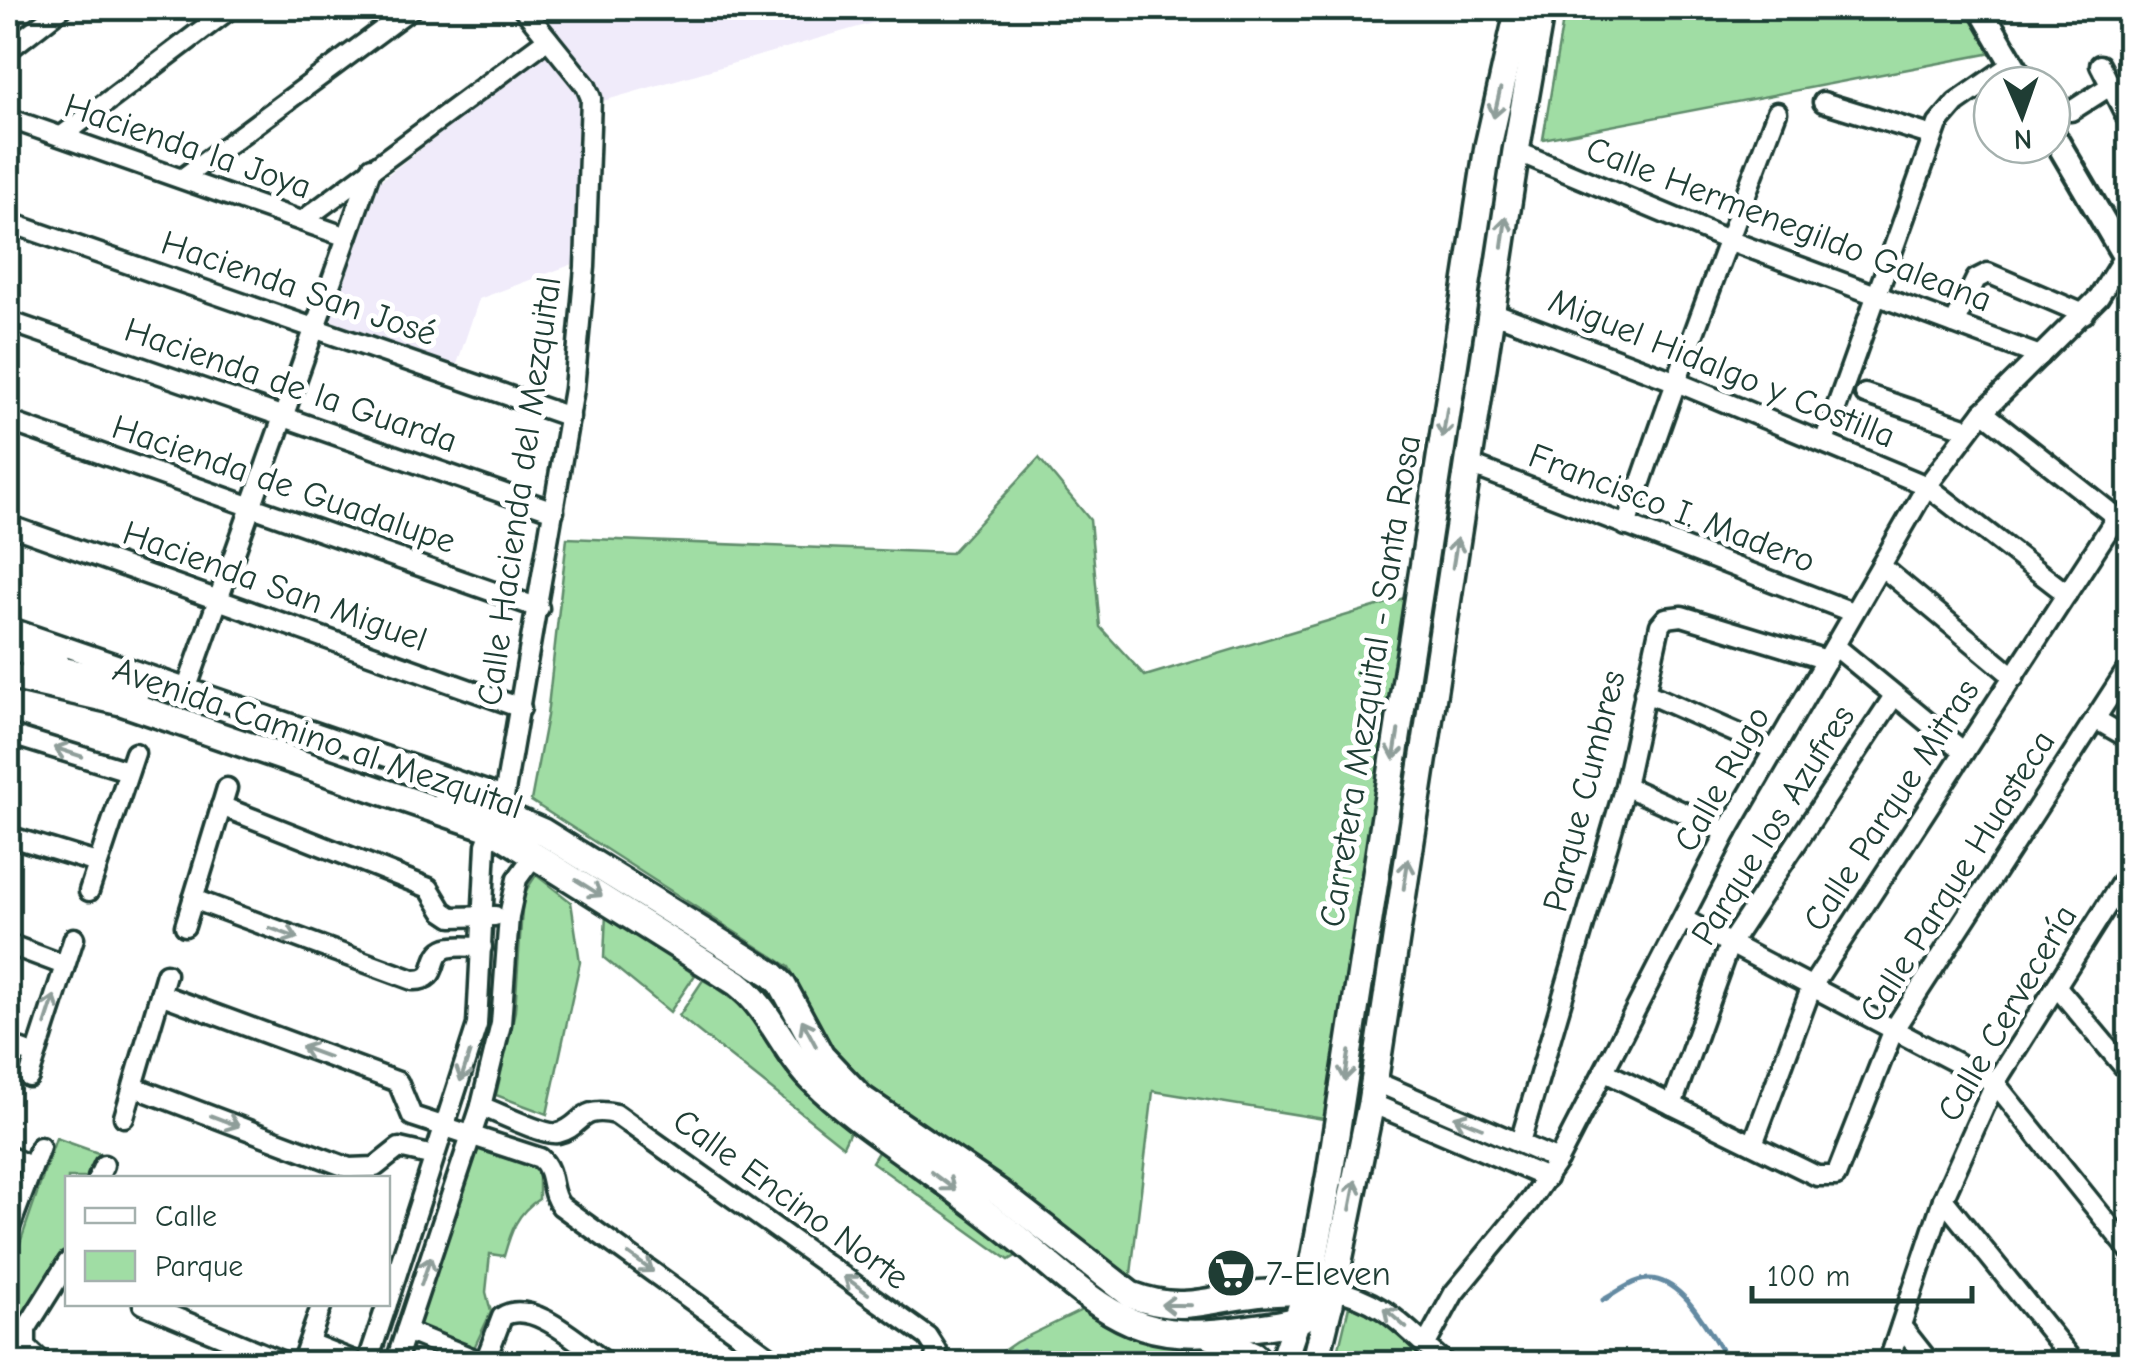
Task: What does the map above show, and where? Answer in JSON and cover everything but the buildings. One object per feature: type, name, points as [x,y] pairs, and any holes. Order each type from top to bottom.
[{"type":"main road","name":"Carretera Mezquital - Santa Rosa","points":[[1282,1364],[1307,1290],[1330,1174],[1488,146],[1518,8]]},
{"type":"main road","name":"Carretera Mezquital - Santa Rosa","points":[[1315,1364],[1373,1092],[1541,8]]},
{"type":"main road","points":[[8,648],[47,656],[92,676]]},
{"type":"main road","name":"Avenida Camino al Mezquital","points":[[8,660],[92,676],[499,813],[543,832],[773,975],[782,984],[821,1056],[853,1091],[895,1124],[1000,1193],[1131,1295],[1178,1307],[1248,1294],[1307,1290],[1332,1297]]},
{"type":"main road","name":"Avenida Camino al Mezquital","points":[[8,676],[121,702],[499,813],[536,854],[752,994],[807,1074],[841,1108],[965,1197],[1088,1299],[1134,1325],[1171,1334],[1206,1335],[1298,1321],[1332,1297]]},
{"type":"main road","points":[[1206,1335],[1234,1345],[1262,1364]]},
{"type":"street","points":[[8,50],[62,8]]},
{"type":"street","points":[[62,136],[230,8]]},
{"type":"street","points":[[183,178],[412,8]]},
{"type":"street","points":[[302,220],[548,39],[523,8]]},
{"type":"street","points":[[1824,442],[1938,124],[1956,103],[2012,64],[1980,8]]},
{"type":"street","name":"Calle Hacienda del Mezquital","points":[[390,1293],[477,1025],[486,845],[499,813],[521,708],[570,417],[585,268],[592,98],[548,39]]},
{"type":"street","points":[[2100,64],[2130,124]]},
{"type":"street","points":[[2072,110],[2110,86],[2130,80]]},
{"type":"street","points":[[1822,102],[1933,136]]},
{"type":"street","points":[[1626,526],[1674,381],[1777,112]]},
{"type":"street","name":"Hacienda la Joya","points":[[8,118],[347,237]]},
{"type":"street","name":"Calle Hermenegildo Galeana","points":[[1516,151],[1728,240],[2040,356]]},
{"type":"street","points":[[2070,165],[2126,262]]},
{"type":"street","points":[[186,690],[372,167]]},
{"type":"street","name":"Hacienda San José","points":[[8,222],[570,417]]},
{"type":"street","name":"Calle Rugo","points":[[1424,1346],[1454,1293],[1558,1160],[1727,832],[1928,486],[1983,412],[2084,314],[2126,262]]},
{"type":"street","points":[[1954,324],[1976,278],[1988,273],[2084,314]]},
{"type":"street","name":"Miguel Hidalgo y Costilla","points":[[1492,312],[1674,381],[1928,486],[2067,594]]},
{"type":"street","name":"Hacienda de la Guarda","points":[[8,320],[554,510]]},
{"type":"street","points":[[1865,394],[1968,430]]},
{"type":"street","points":[[1983,412],[2123,523]]},
{"type":"street","name":"Hacienda de Guadalupe","points":[[8,422],[539,608]]},
{"type":"street","name":"Francisco I. Madero","points":[[1468,464],[1852,612]]},
{"type":"street","name":"Calle Parque Mitras","points":[[1753,1144],[1812,986],[2067,594],[2123,523]]},
{"type":"street","name":"Hacienda San Miguel","points":[[8,525],[521,708]]},
{"type":"street","points":[[1881,566],[2014,677]]},
{"type":"street","name":"Parque Cumbres","points":[[1520,1142],[1625,786],[1660,625],[1673,616],[1831,653]]},
{"type":"street","points":[[8,627],[186,690],[499,813]]},
{"type":"street","points":[[1831,653],[1894,696],[1964,752]]},
{"type":"street","name":"Calle Parque Huasteca","points":[[1753,1144],[1826,1178],[1836,1176],[1894,1029],[2130,665]]},
{"type":"street","points":[[1644,692],[1775,750]]},
{"type":"street","name":"Parque los Azufres","points":[[1672,1105],[1729,945],[1894,696]]},
{"type":"street","points":[[2095,720],[2130,739]]},
{"type":"street","points":[[8,734],[128,772]]},
{"type":"street","points":[[89,891],[135,753]]},
{"type":"street","points":[[1625,786],[1727,832]]},
{"type":"street","points":[[185,926],[224,797],[428,888],[443,912],[452,918],[509,916]]},
{"type":"street","points":[[8,836],[98,862]]},
{"type":"street","points":[[309,1343],[367,1359],[400,1362],[406,1332],[481,1106],[501,1024],[509,916],[517,879],[536,854]]},
{"type":"street","name":"Calle Cervecería","points":[[1888,1364],[1943,1199],[1994,1084],[2128,874]]},
{"type":"street","points":[[193,899],[413,980],[430,976],[438,955],[446,948],[482,947]]},
{"type":"street","points":[[1683,919],[1994,1084],[2130,1250]]},
{"type":"street","points":[[28,1076],[74,938]]},
{"type":"street","points":[[8,944],[64,966]]},
{"type":"street","points":[[124,1117],[166,974]]},
{"type":"street","points":[[2058,987],[2130,1074]]},
{"type":"street","points":[[160,994],[398,1082],[412,1116],[540,1158],[552,1174],[552,1192],[562,1206],[780,1364]]},
{"type":"street","points":[[8,1045],[35,1055]]},
{"type":"street","points":[[1605,1072],[1753,1144]]},
{"type":"street","points":[[134,1086],[349,1168],[375,1167],[399,1148],[434,1156]]},
{"type":"street","points":[[1373,1092],[1433,1107],[1558,1160]]},
{"type":"street","points":[[1373,1092],[1426,1126],[1547,1178]]},
{"type":"street","name":"Calle Encino Norte","points":[[481,1106],[556,1134],[588,1113],[606,1112],[627,1121],[934,1344],[937,1352],[933,1364]]},
{"type":"street","points":[[1426,1126],[1433,1107]]},
{"type":"street","points":[[8,1232],[40,1147]]},
{"type":"street","points":[[8,1156],[32,1167]]},
{"type":"street","points":[[1943,1199],[2076,1364]]},
{"type":"street","points":[[44,1364],[26,1347],[26,1329],[65,1270]]},
{"type":"street","points":[[1332,1297],[1358,1295],[1384,1308],[1446,1364]]},
{"type":"street","points":[[149,1306],[288,1364]]},
{"type":"street","points":[[301,1364],[321,1306]]},
{"type":"street","name":"Calle Hacienda del Mezquital","points":[[367,1359],[386,1306]]},
{"type":"street","points":[[406,1332],[484,1363],[502,1316],[516,1310],[539,1315],[608,1364]]},
{"type":"street","points":[[1901,1326],[1931,1364]]},
{"type":"shaded area","points":[[531,8],[924,8],[603,101]]},
{"type":"shaded area","points":[[546,51],[584,97],[573,264],[479,299],[455,370],[328,326],[380,181]]},
{"type":"green space","points":[[1565,8],[1966,8],[1992,53],[1543,139]]},
{"type":"green space","points":[[1039,458],[1090,520],[1100,627],[1145,676],[1404,598],[1330,1120],[1153,1091],[1130,1282],[842,1065],[789,967],[531,801],[547,716],[567,538],[951,553]]},
{"type":"green space","points":[[536,875],[571,902],[580,962],[547,1114],[496,1095],[515,1011],[523,895]]},
{"type":"green space","points":[[606,913],[695,975],[670,1012],[604,958]]},
{"type":"green space","points":[[703,980],[746,1012],[810,1095],[850,1131],[843,1146],[679,1016]]},
{"type":"green space","points":[[56,1138],[101,1154],[92,1176],[65,1176],[63,1261],[8,1342],[8,1265],[18,1249]]},
{"type":"green space","points":[[478,1144],[539,1166],[539,1199],[516,1223],[504,1256],[490,1254],[486,1292],[491,1312],[474,1348],[415,1324]]},
{"type":"green space","points":[[881,1147],[1019,1254],[1009,1260],[872,1162]]},
{"type":"green space","points":[[1350,1302],[1385,1320],[1434,1364],[1335,1364]]},
{"type":"green space","points":[[1084,1309],[1183,1350],[1228,1356],[1237,1363],[984,1364],[1016,1342]]},
{"type":"waterway","points":[[1603,1300],[1638,1281],[1653,1279],[1667,1284],[1692,1306],[1730,1364]]},
{"type":"waterway","points":[[992,1364],[1023,1350]]},
{"type":"place","name":"7-Eleven","points":[[1231,1273]]}]
